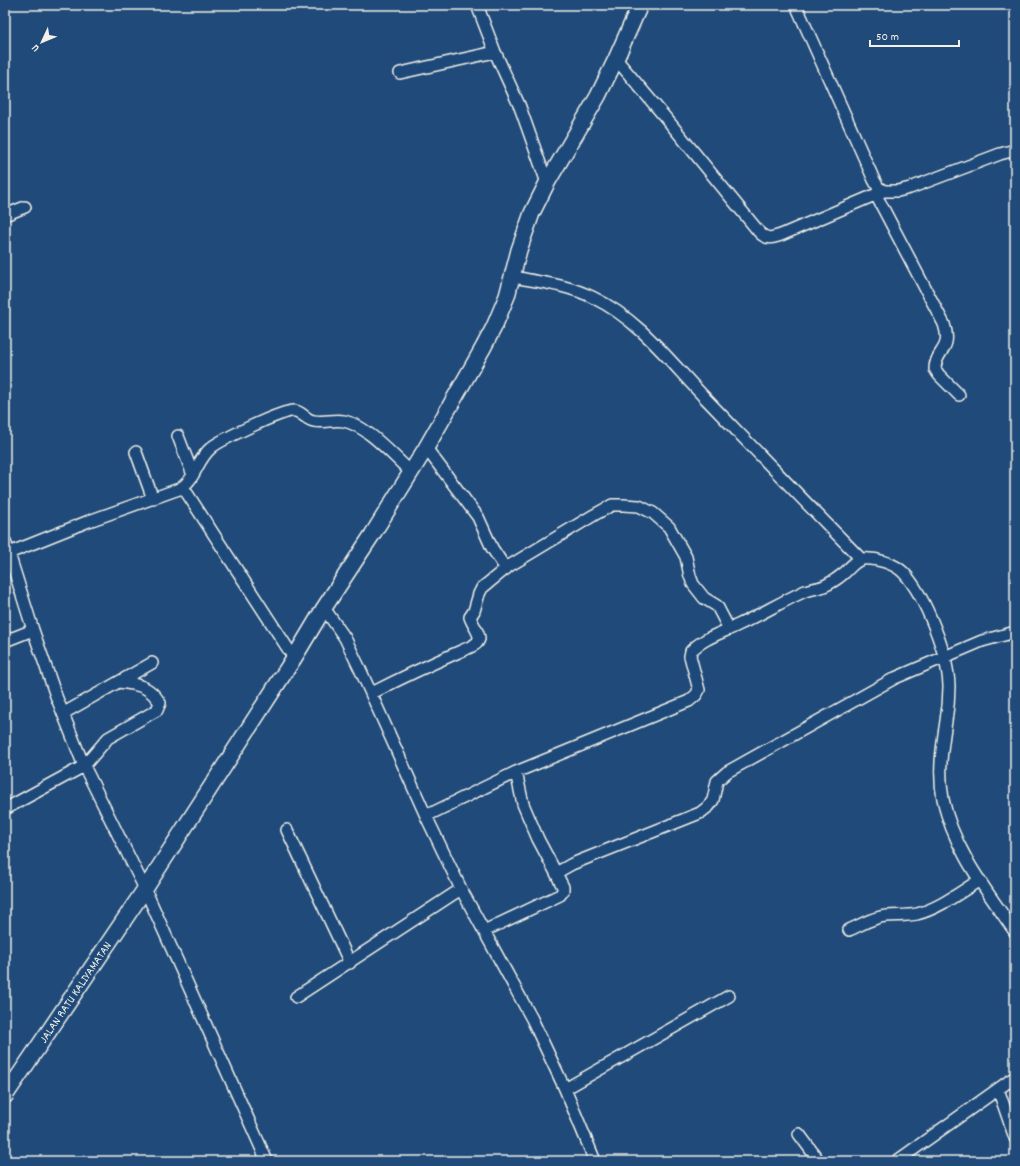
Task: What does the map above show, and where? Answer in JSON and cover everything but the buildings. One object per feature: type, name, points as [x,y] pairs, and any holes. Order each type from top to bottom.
[{"type":"main road","name":"JALAN RATU KALIYAMATAN","points":[[5,1096],[145,889],[294,658],[324,608],[372,535],[426,448],[483,348],[500,312],[513,277],[527,225],[547,183],[598,96],[640,5]]},
{"type":"street","points":[[477,5],[495,52],[520,107],[547,183]]},
{"type":"street","points":[[796,5],[880,193],[944,324],[947,341],[937,361],[935,369],[959,395]]},
{"type":"street","points":[[400,73],[495,52]]},
{"type":"street","points":[[616,59],[764,237],[772,238],[781,235],[880,193],[910,188],[1000,154],[1015,150]]},
{"type":"street","points":[[5,215],[25,207]]},
{"type":"street","points":[[513,277],[578,290],[624,317],[640,330],[668,358],[861,559],[888,563],[904,573],[927,612],[939,640],[948,675],[949,695],[940,764],[944,800],[953,831],[980,880],[1015,932]]},
{"type":"street","points":[[10,554],[83,523],[183,487],[190,481],[203,456],[214,446],[280,414],[293,410],[312,421],[337,420],[355,425],[369,434],[411,472]]},
{"type":"street","points":[[178,436],[193,475]]},
{"type":"street","points":[[426,448],[478,517],[492,548],[506,569]]},
{"type":"street","points":[[136,452],[153,499]]},
{"type":"street","points":[[183,487],[294,658]]},
{"type":"street","points":[[372,693],[476,645],[479,640],[478,633],[470,617],[477,605],[482,588],[506,569],[612,505],[639,506],[653,513],[669,527],[686,557],[690,576],[694,584],[704,598],[717,606],[730,629]]},
{"type":"street","points":[[5,541],[33,630],[84,766],[145,889],[267,1161]]},
{"type":"street","points":[[426,816],[516,772],[689,701],[699,690],[690,656],[691,650],[702,642],[804,592],[829,583],[861,559]]},
{"type":"street","points":[[324,608],[345,638],[372,693],[426,816],[461,889],[532,1019],[595,1161]]},
{"type":"street","points":[[5,641],[33,630]]},
{"type":"street","points":[[556,873],[572,864],[700,813],[709,806],[713,800],[717,781],[727,772],[895,678],[982,641],[1015,632]]},
{"type":"street","points":[[64,713],[152,663]]},
{"type":"street","points":[[5,810],[84,766],[108,738],[157,710],[160,703],[152,691],[137,684],[119,682]]},
{"type":"street","points":[[484,931],[560,896],[563,891],[556,873],[538,839],[526,811],[516,772]]},
{"type":"street","points":[[287,830],[350,963]]},
{"type":"street","points":[[849,930],[877,918],[908,915],[927,911],[980,880]]},
{"type":"street","points":[[296,998],[461,889]]},
{"type":"street","points":[[564,1089],[729,996]]},
{"type":"street","points":[[897,1161],[1015,1077]]},
{"type":"street","points":[[998,1089],[1015,1138]]},
{"type":"street","points":[[799,1134],[819,1161]]}]
